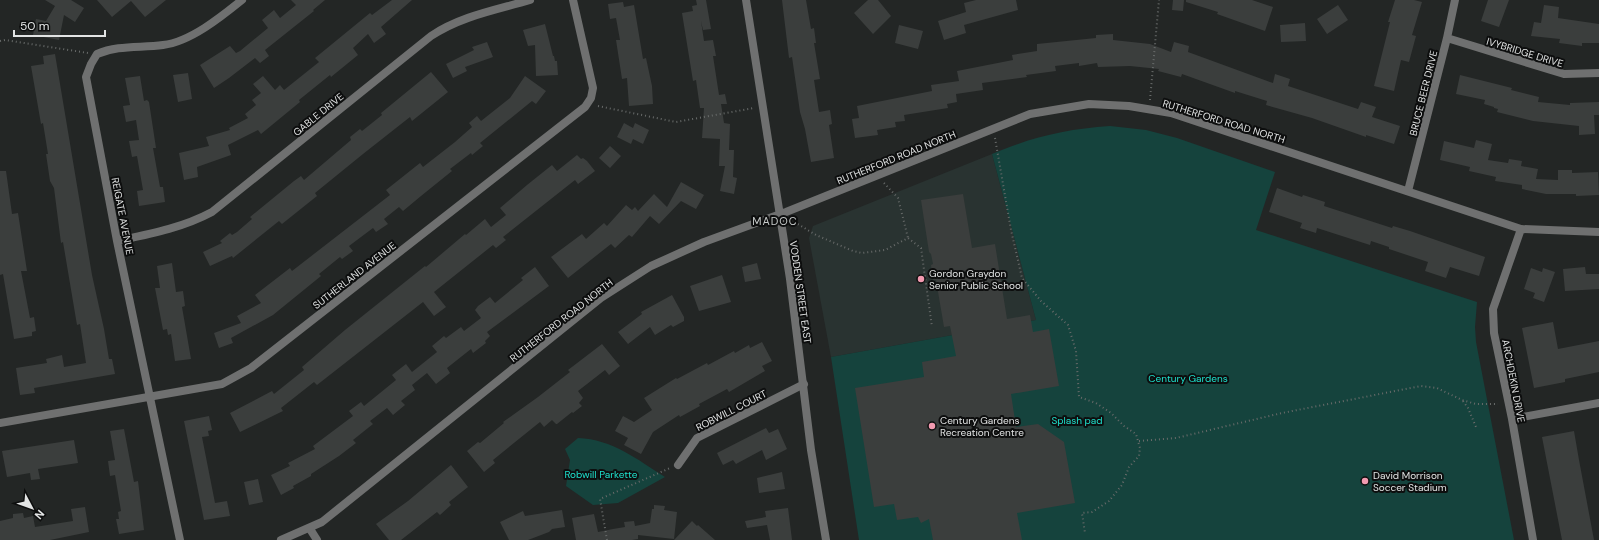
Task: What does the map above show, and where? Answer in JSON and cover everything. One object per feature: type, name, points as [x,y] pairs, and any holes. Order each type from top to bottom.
[{"type":"street","points":[[97,54],[119,48],[163,46],[181,42],[242,0]]},
{"type":"street","name":"GABLE DRIVE","points":[[117,241],[176,228],[194,222],[212,212],[431,36],[464,18],[530,0]]},
{"type":"street","points":[[573,0],[593,88],[588,103]]},
{"type":"street","name":"VODDEN STREET EAST","points":[[746,0],[751,24],[762,107],[790,279],[811,450],[826,540]]},
{"type":"street","name":"BRUCE BEER DRIVE","points":[[1408,192],[1447,38],[1455,0]]},
{"type":"street","name":"IVYBRIDGE DRIVE","points":[[1447,38],[1564,74],[1599,73]]},
{"type":"street","name":"REIGATE AVENUE","points":[[97,54],[86,77],[117,241],[180,540]]},
{"type":"street","name":"SUTHERLAND AVENUE","points":[[0,423],[222,384],[251,368],[580,112],[588,103]]},
{"type":"street","name":"RUTHERFORD ROAD NORTH","points":[[280,540],[310,529],[329,517],[601,298],[651,266],[704,242],[877,176],[1030,114],[1090,104],[1129,106],[1171,113],[1521,229],[1599,232]]},
{"type":"street","name":"ARCHDEKIN DRIVE","points":[[1521,229],[1493,309],[1494,332],[1512,419],[1533,540]]},
{"type":"street","name":"ROBWILL COURT","points":[[678,465],[697,438],[804,384]]},
{"type":"street","points":[[1512,419],[1599,403]]},
{"type":"street","points":[[310,529],[316,540]]},
{"type":"path","points":[[1149,109],[1159,0]]},
{"type":"path","points":[[0,41],[5,40],[97,54]]},
{"type":"path","points":[[588,103],[676,122],[762,107]]},
{"type":"path","points":[[993,129],[1002,166],[1011,230],[1022,278],[1041,301],[1068,324],[1076,351],[1079,397],[1096,403],[1111,413],[1124,426],[1136,434],[1139,441],[1139,456],[1129,467],[1122,486],[1109,501],[1092,512],[1082,513],[1085,533]]},
{"type":"path","points":[[877,176],[898,198],[908,238],[921,248],[932,327]]},
{"type":"path","points":[[779,214],[816,235],[853,251],[862,253],[885,250],[908,238]]},
{"type":"path","points":[[1139,441],[1176,438],[1282,413],[1421,386],[1437,388],[1462,400],[1476,404],[1509,404]]},
{"type":"path","points":[[1462,400],[1468,408],[1476,427]]},
{"type":"path","points":[[607,540],[600,499],[678,465]]},
{"type":"shaded area","name":"Gordon Graydon Senior Public School","points":[[992,154],[1036,320],[831,357],[809,238],[813,226]]},
{"type":"green space","name":"Century Gardens","points":[[1110,126],[1146,130],[1177,138],[1275,172],[1256,230],[1477,302],[1475,327],[1476,342],[1514,540],[859,540],[831,357],[1036,320],[992,154],[1035,138],[1079,129]]},
{"type":"green space","name":"Robwill Parkette","points":[[578,438],[590,439],[613,446],[635,457],[665,477],[618,503],[593,505],[566,486],[570,460],[565,449]]},
{"type":"building","points":[[45,0],[71,0],[84,8],[75,22],[64,15],[59,40],[33,35],[36,19],[46,21],[55,6]]},
{"type":"building","points":[[97,0],[166,0],[145,17],[131,1],[112,17]]},
{"type":"building","points":[[291,0],[325,0],[313,10],[314,11],[265,50],[269,56],[260,63],[255,58],[214,88],[200,65],[230,46],[236,53],[240,51],[268,28],[262,20],[274,10],[280,18],[296,5]]},
{"type":"building","points":[[392,0],[412,0],[381,27],[386,34],[374,43],[368,34],[353,48],[358,55],[299,100],[300,102],[261,134],[258,130],[228,145],[231,155],[197,167],[198,177],[184,180],[179,153],[209,146],[206,137],[230,130],[229,128],[248,118],[245,114],[256,105],[252,100],[261,93],[253,84],[263,76],[275,90],[280,85],[284,90],[319,62],[315,58],[370,13],[372,15]]},
{"type":"building","points":[[696,0],[706,0],[711,29],[703,30],[701,21],[704,41],[713,40],[716,56],[713,56],[719,95],[725,94],[727,104],[721,104],[724,123],[730,124],[729,150],[734,150],[733,177],[737,178],[734,194],[720,191],[725,166],[719,166],[720,139],[702,138],[704,108],[700,108],[696,80],[693,81],[682,13],[693,11],[692,6],[697,5]]},
{"type":"building","points":[[782,0],[806,0],[811,29],[814,28],[816,43],[814,43],[820,79],[814,80],[819,112],[830,110],[832,124],[829,125],[834,158],[811,162],[805,129],[800,112],[792,57],[789,58]]},
{"type":"building","points":[[868,0],[878,0],[891,16],[873,34],[854,13]]},
{"type":"building","points":[[976,0],[1016,0],[1018,10],[964,25],[966,33],[944,40],[938,21],[966,12],[964,3]]},
{"type":"building","points":[[1173,0],[1184,0],[1183,11],[1172,10]]},
{"type":"building","points":[[1186,0],[1252,0],[1273,7],[1265,31],[1217,14],[1218,12],[1186,2]]},
{"type":"building","points":[[1395,0],[1414,0],[1422,2],[1412,35],[1416,36],[1409,62],[1401,60],[1394,91],[1374,86],[1390,22],[1388,22]]},
{"type":"building","points":[[1488,0],[1509,0],[1499,27],[1481,21]]},
{"type":"building","points":[[623,2],[624,7],[634,5],[643,59],[646,58],[652,86],[653,104],[629,106],[627,78],[622,79],[616,40],[620,40],[616,18],[610,19],[608,4]]},
{"type":"building","points":[[1338,5],[1348,20],[1327,34],[1317,19]]},
{"type":"building","points":[[1544,5],[1559,7],[1558,18],[1599,24],[1599,43],[1582,43],[1582,46],[1559,43],[1560,39],[1531,36],[1534,22],[1541,23]]},
{"type":"building","points":[[1305,23],[1306,41],[1281,42],[1280,25]]},
{"type":"building","points":[[545,24],[553,56],[555,61],[557,61],[558,75],[536,76],[535,45],[528,46],[523,30]]},
{"type":"building","points":[[899,25],[923,31],[918,49],[895,43]]},
{"type":"building","points":[[1113,34],[1113,40],[1150,44],[1171,52],[1174,42],[1189,46],[1188,52],[1273,83],[1275,74],[1290,79],[1288,86],[1358,109],[1361,102],[1376,107],[1372,117],[1400,126],[1394,144],[1366,135],[1366,137],[1312,118],[1266,105],[1267,101],[1235,91],[1235,93],[1182,74],[1181,77],[1158,71],[1159,69],[1130,66],[1098,67],[1097,63],[1079,66],[1079,63],[1055,66],[1056,71],[1026,75],[1027,77],[982,83],[983,90],[956,94],[957,102],[947,104],[948,108],[904,115],[905,121],[895,122],[896,127],[877,130],[878,135],[855,138],[852,119],[859,118],[857,106],[932,91],[931,85],[959,81],[957,71],[1013,60],[1012,55],[1037,51],[1037,44],[1096,38],[1096,35]]},
{"type":"building","points":[[487,42],[493,57],[465,67],[467,71],[453,78],[446,64],[474,50],[472,47]]},
{"type":"building","points":[[55,54],[92,275],[109,359],[112,359],[115,374],[34,388],[35,393],[20,395],[16,368],[47,363],[46,359],[62,355],[64,367],[86,363],[80,324],[77,325],[63,242],[61,243],[54,188],[50,181],[46,154],[48,154],[43,123],[41,124],[31,66],[44,64],[43,56]]},
{"type":"building","points":[[431,72],[448,92],[412,121],[410,117],[363,154],[315,193],[317,196],[282,224],[279,221],[233,258],[232,256],[210,266],[203,252],[222,243],[220,241],[230,233],[232,235],[237,232],[252,219],[250,217],[301,176],[304,180],[351,140],[350,137],[360,129],[362,131],[382,115],[381,113]]},
{"type":"building","points":[[188,73],[192,99],[178,102],[173,75]]},
{"type":"building","points":[[1460,75],[1512,88],[1511,90],[1539,97],[1538,102],[1570,105],[1570,103],[1599,102],[1599,115],[1594,115],[1595,134],[1579,135],[1579,126],[1533,121],[1497,112],[1498,109],[1484,104],[1485,100],[1456,94]]},
{"type":"building","points":[[140,76],[144,101],[147,100],[149,102],[156,148],[153,148],[160,187],[163,187],[165,202],[139,206],[137,191],[143,190],[137,156],[132,157],[129,141],[139,140],[136,120],[126,122],[123,106],[130,105],[125,78]]},
{"type":"building","points":[[525,76],[546,91],[536,104],[532,101],[480,143],[483,146],[450,169],[452,171],[403,211],[399,207],[384,219],[388,224],[376,232],[373,228],[349,246],[353,251],[342,259],[340,257],[319,274],[321,276],[273,315],[231,338],[233,343],[219,348],[214,333],[241,323],[237,316],[261,303],[255,295],[290,268],[292,271],[390,195],[386,190],[420,163],[423,167],[455,142],[472,127],[469,123],[477,116],[481,121],[510,98]]},
{"type":"building","points":[[624,123],[633,128],[635,123],[649,130],[643,144],[633,139],[631,144],[617,137]]},
{"type":"building","points":[[1476,140],[1492,144],[1488,160],[1508,163],[1509,159],[1522,161],[1521,166],[1538,169],[1536,179],[1558,180],[1558,170],[1572,170],[1572,173],[1598,172],[1599,195],[1576,196],[1576,194],[1546,194],[1522,189],[1522,185],[1495,181],[1496,177],[1469,171],[1470,167],[1440,160],[1444,141],[1474,148]]},
{"type":"building","points":[[610,146],[621,156],[610,168],[599,158]]},
{"type":"building","points":[[577,155],[581,159],[583,158],[587,161],[595,171],[578,184],[575,180],[503,237],[506,240],[496,248],[493,245],[434,292],[446,307],[434,316],[423,302],[317,385],[314,382],[281,408],[283,411],[240,432],[230,413],[272,391],[274,394],[304,370],[302,367],[345,330],[425,266],[426,267],[465,234],[466,235],[485,219],[491,227],[506,215],[500,208],[552,165],[557,171]]},
{"type":"building","points":[[0,171],[6,171],[12,214],[18,213],[27,271],[21,271],[30,318],[34,317],[36,331],[32,332],[32,336],[14,339],[3,274],[0,275]]},
{"type":"building","points":[[681,182],[704,195],[696,209],[681,201],[659,224],[650,216],[632,237],[629,235],[615,248],[611,244],[568,278],[551,257],[582,234],[586,239],[604,223],[607,226],[626,205],[632,210],[635,207],[638,211],[654,194],[667,207]]},
{"type":"building","points":[[1277,188],[1302,197],[1303,195],[1325,202],[1324,206],[1392,228],[1393,226],[1410,231],[1485,257],[1479,276],[1450,267],[1446,278],[1425,271],[1428,262],[1389,249],[1389,247],[1371,241],[1370,245],[1317,228],[1316,233],[1300,228],[1302,223],[1269,212]]},
{"type":"building","name":"Century Gardens Recreation Centre","points":[[963,194],[972,248],[995,244],[1007,319],[1030,315],[1033,332],[1049,329],[1059,386],[1011,394],[1016,427],[1038,424],[1064,442],[1075,503],[1017,513],[1022,540],[933,540],[929,519],[921,523],[918,517],[897,520],[894,504],[874,507],[855,388],[924,377],[922,362],[956,356],[950,326],[944,327],[936,280],[933,280],[931,265],[933,264],[931,254],[929,252],[921,200]]},
{"type":"building","points":[[172,263],[176,292],[183,291],[185,306],[182,307],[191,359],[175,361],[171,334],[168,335],[167,329],[163,330],[155,288],[160,288],[157,266]]},
{"type":"building","points":[[757,263],[761,279],[745,282],[742,267]]},
{"type":"building","points":[[535,267],[549,286],[487,332],[490,336],[485,341],[486,343],[473,353],[471,349],[447,368],[450,373],[436,384],[427,373],[412,385],[415,390],[401,401],[405,405],[393,415],[387,408],[370,421],[373,424],[353,440],[356,443],[311,474],[311,476],[293,486],[294,488],[281,495],[271,475],[290,466],[288,463],[315,449],[313,446],[353,416],[349,411],[361,402],[364,406],[396,380],[392,375],[406,364],[412,372],[437,352],[432,346],[444,336],[446,338],[461,327],[464,331],[481,318],[475,310],[478,306],[490,297],[495,303],[523,280],[521,278]]},
{"type":"building","points":[[1585,267],[1586,274],[1599,274],[1599,289],[1565,291],[1563,269]]},
{"type":"building","points":[[1531,268],[1542,272],[1543,268],[1555,272],[1544,302],[1533,298],[1535,293],[1524,289]]},
{"type":"building","points":[[722,275],[731,302],[699,311],[690,286]]},
{"type":"building","points":[[672,295],[684,317],[684,321],[673,327],[671,325],[655,335],[650,327],[628,344],[618,332],[642,314],[641,312]]},
{"type":"building","points":[[1553,322],[1558,349],[1599,341],[1599,372],[1565,379],[1565,382],[1534,388],[1522,328]]},
{"type":"building","points":[[762,342],[772,361],[762,366],[765,371],[729,392],[727,389],[699,404],[700,406],[680,417],[679,415],[653,432],[641,454],[624,445],[628,438],[615,431],[623,416],[634,422],[652,410],[644,398],[676,378],[677,379],[707,363],[708,365],[734,351],[735,353],[749,345],[750,348]]},
{"type":"building","points":[[602,344],[620,366],[609,375],[605,370],[578,391],[583,398],[579,403],[582,406],[557,424],[552,420],[544,427],[540,422],[493,460],[495,463],[484,472],[467,451],[478,442],[480,443],[504,423],[503,422],[570,372],[568,370]]},
{"type":"building","points":[[209,416],[212,430],[208,431],[209,436],[202,437],[215,503],[227,501],[230,516],[204,520],[184,421]]},
{"type":"building","points":[[766,428],[769,433],[778,429],[787,449],[766,460],[762,450],[736,464],[733,460],[723,465],[717,453]]},
{"type":"building","points":[[124,429],[134,482],[138,481],[144,530],[119,534],[116,519],[119,519],[118,512],[121,511],[115,475],[110,476],[108,461],[115,460],[110,431]]},
{"type":"building","points":[[1574,431],[1594,540],[1562,540],[1542,437]]},
{"type":"building","points":[[74,440],[78,463],[38,469],[40,479],[31,480],[30,473],[7,477],[2,451]]},
{"type":"building","points":[[451,465],[468,487],[449,502],[451,505],[440,515],[437,512],[401,540],[389,540],[376,524],[408,501]]},
{"type":"building","points":[[782,472],[785,489],[759,493],[757,478]]},
{"type":"building","points":[[258,479],[263,502],[249,505],[244,482]]},
{"type":"building","points":[[654,505],[665,506],[664,510],[677,512],[674,539],[638,535],[638,539],[632,540],[576,540],[572,518],[594,514],[598,532],[625,527],[624,522],[634,521],[635,526],[650,523]]},
{"type":"building","points":[[85,507],[89,532],[50,540],[0,540],[0,521],[13,518],[13,514],[23,513],[24,518],[33,516],[35,527],[73,521],[71,509]]},
{"type":"building","points":[[788,508],[792,540],[770,540],[767,525],[747,528],[745,521],[766,517],[765,511]]},
{"type":"building","points":[[562,510],[565,527],[552,529],[549,532],[528,540],[509,540],[500,522],[523,511],[525,516]]},
{"type":"building","points":[[692,521],[697,526],[698,525],[715,540],[674,540]]},
{"type":"place","name":"Gordon Graydon Senior Public School","points":[[921,279]]},
{"type":"place","name":"Century Gardens Recreation Centre","points":[[932,426]]},
{"type":"place","name":"David Morrison Soccer Stadium","points":[[1365,481]]},
{"type":"district","name":"MADOC","points":[[775,221]]},
{"type":"park label","name":"Splash pad","points":[[1077,420]]}]
